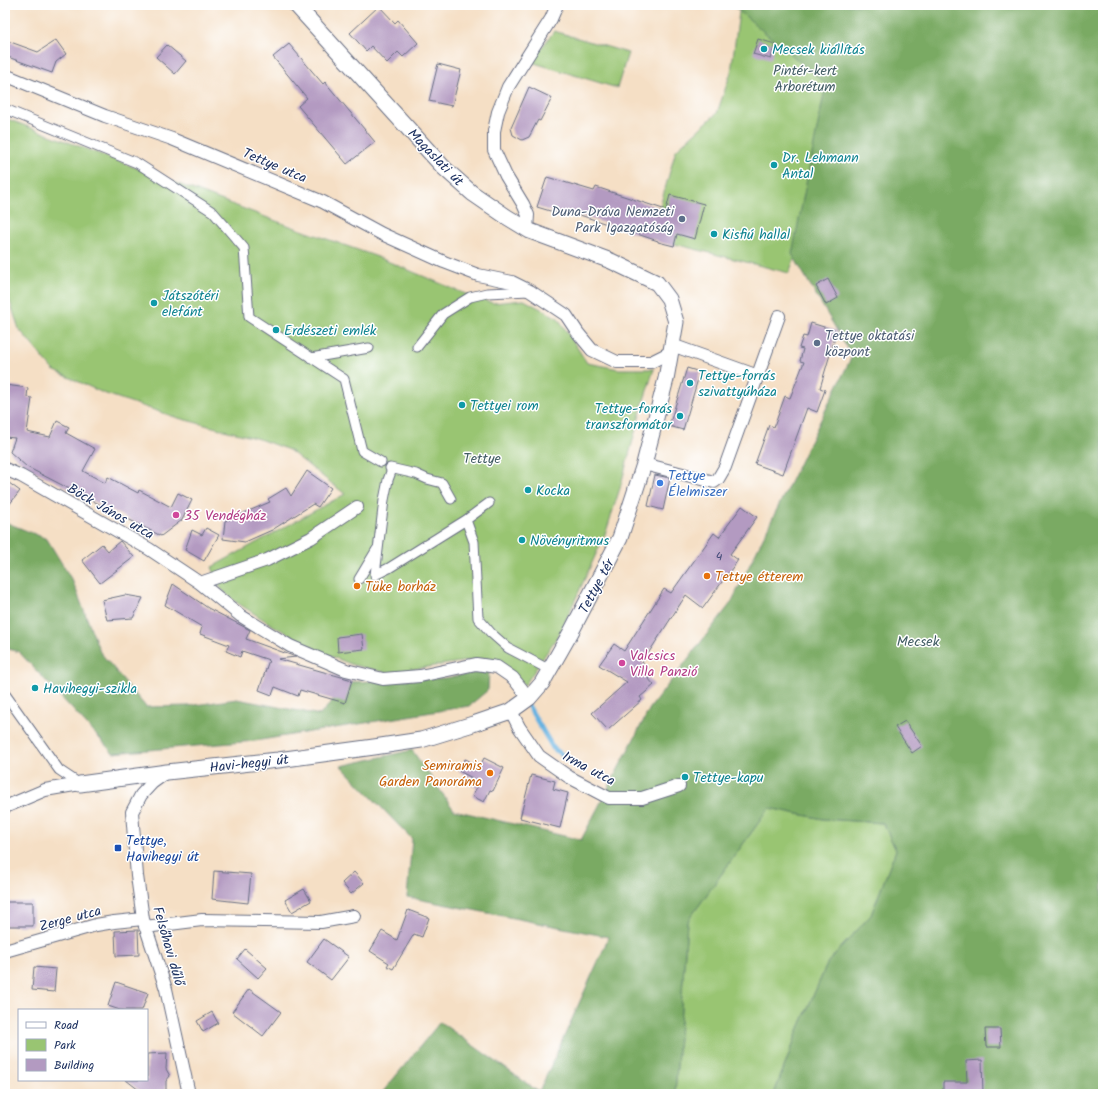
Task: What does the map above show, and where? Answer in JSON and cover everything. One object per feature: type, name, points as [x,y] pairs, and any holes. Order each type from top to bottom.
[{"type":"street","name":"Magaslati út","points":[[296,5],[444,168],[472,192],[507,217],[527,229],[611,261]]},
{"type":"street","points":[[527,229],[528,215],[506,176],[494,150],[494,131],[498,112],[508,87],[551,19],[557,5]]},
{"type":"street","name":"Tettye utca","points":[[5,75],[105,116],[172,139],[323,202],[382,234],[444,262],[478,275],[512,282],[530,291]]},
{"type":"street","points":[[5,109],[137,163],[213,212],[244,248],[249,317],[344,379],[362,451],[381,462]]},
{"type":"street","name":"Tettye tér","points":[[525,693],[542,683],[550,670],[620,538],[644,464],[666,379],[672,349],[676,322],[669,299],[658,283],[611,261]]},
{"type":"street","points":[[417,347],[443,314],[470,297],[487,293],[530,291],[566,316],[592,350],[617,362],[651,362],[672,349],[758,376]]},
{"type":"street","points":[[644,464],[714,482],[718,479],[724,467],[779,316]]},
{"type":"street","points":[[311,358],[370,348]]},
{"type":"street","points":[[451,499],[442,483],[426,479],[416,474],[391,468],[384,500],[375,575],[389,568],[466,520],[489,503]]},
{"type":"street","name":"Böck János utca","points":[[5,469],[21,476],[149,549],[200,583],[241,616],[284,642],[346,670],[383,679],[420,676],[476,664],[497,667],[514,678],[525,693]]},
{"type":"street","points":[[200,583],[267,560],[311,538],[358,507]]},
{"type":"street","points":[[466,520],[474,542],[478,618],[490,633],[508,648],[550,670]]},
{"type":"street","points":[[359,579],[378,546]]},
{"type":"street","name":"Havi-hegyi út","points":[[80,784],[167,772],[278,760],[421,740],[511,711],[525,693]]},
{"type":"street","points":[[5,694],[59,770],[80,784]]},
{"type":"street","name":"Irma utca","points":[[511,711],[519,727],[539,756],[569,777],[609,798],[642,798],[679,786]]},
{"type":"street","name":"Felsőhavi dűlő","points":[[167,772],[141,795],[132,812],[137,876],[144,923],[166,990],[189,1094]]},
{"type":"street","points":[[5,807],[45,790],[80,784]]},
{"type":"street","name":"Zerge utca","points":[[5,951],[96,925],[114,922],[144,923],[202,920],[321,922],[354,916]]},
{"type":"green space","name":"Mecsek","points":[[732,5],[1103,5],[1103,1094],[774,1094],[799,1028],[828,962],[871,915],[896,850],[883,823],[823,819],[769,808],[687,922],[675,1094],[381,1094],[440,1022],[539,1092],[609,937],[407,897],[412,839],[341,766],[412,750],[454,810],[581,840],[650,708],[731,603],[852,356],[792,254],[826,84]]},
{"type":"green space","name":"Pintér-kert Arborétum","points":[[740,5],[1076,5],[837,145],[789,273],[651,238],[676,150],[717,113],[731,72]]},
{"type":"green space","points":[[554,31],[628,53],[617,88],[531,62]]},
{"type":"green space","name":"Tettye","points":[[5,118],[276,221],[375,256],[468,295],[493,303],[524,300],[558,318],[587,363],[619,369],[654,369],[606,532],[561,631],[525,685],[487,658],[388,673],[353,665],[323,653],[272,625],[236,602],[221,589],[212,567],[345,494],[289,450],[259,439],[178,418],[103,393],[53,370],[19,329],[5,287]]},
{"type":"green space","points":[[5,522],[47,539],[73,582],[100,652],[146,707],[188,706],[237,699],[320,715],[349,682],[445,678],[489,670],[488,690],[469,706],[255,741],[113,753],[19,652],[5,648]]},
{"type":"green space","points":[[769,808],[823,819],[883,823],[896,850],[871,915],[828,962],[799,1028],[774,1094],[675,1094],[687,922]]},
{"type":"building","points":[[379,6],[395,23],[398,20],[418,43],[403,57],[398,52],[387,63],[371,46],[366,51],[350,33]]},
{"type":"building","name":"Mecsek kiállítás","points":[[758,39],[775,44],[771,59],[753,54]]},
{"type":"building","points":[[5,40],[38,52],[56,40],[66,54],[56,62],[52,73],[5,56]]},
{"type":"building","points":[[289,44],[323,84],[325,82],[375,142],[347,164],[298,106],[307,98],[273,57]]},
{"type":"building","points":[[167,45],[186,61],[175,74],[156,57]]},
{"type":"building","points":[[438,64],[461,70],[452,106],[429,101]]},
{"type":"building","points":[[529,87],[552,98],[540,121],[538,120],[529,137],[522,140],[513,135],[511,128]]},
{"type":"building","points":[[547,177],[594,191],[596,187],[666,210],[670,195],[704,204],[695,239],[677,234],[674,246],[658,242],[568,211],[567,216],[537,207]]},
{"type":"building","points":[[828,279],[838,298],[826,305],[816,286]]},
{"type":"building","points":[[811,323],[837,331],[820,388],[825,390],[817,412],[807,408],[783,474],[755,464],[769,425],[774,427],[785,396],[790,398],[804,362],[800,361],[803,349],[799,348],[803,336],[807,337]]},
{"type":"building","points":[[687,368],[700,372],[683,430],[669,426]]},
{"type":"building","points":[[5,385],[28,388],[27,397],[32,398],[27,432],[50,437],[57,421],[69,427],[66,433],[95,449],[83,471],[105,483],[108,477],[138,493],[139,490],[171,507],[178,493],[192,500],[182,520],[161,536],[27,467],[10,452],[15,438],[5,437]]},
{"type":"building","points":[[307,471],[331,488],[318,507],[313,504],[272,530],[245,542],[223,539],[225,521],[270,502],[268,499],[286,488],[291,496]]},
{"type":"building","points":[[655,475],[670,478],[663,510],[648,506]]},
{"type":"building","points":[[5,480],[20,491],[5,510]]},
{"type":"building","points":[[742,506],[757,517],[730,554],[738,560],[703,608],[686,595],[642,663],[646,666],[642,671],[654,685],[640,697],[642,700],[608,730],[592,713],[627,682],[599,665],[614,644],[624,651],[664,589],[671,593],[714,533],[719,537]]},
{"type":"building","points":[[206,528],[219,535],[204,561],[185,550],[192,530],[202,535]]},
{"type":"building","points":[[120,541],[134,557],[100,583],[82,560],[102,544],[108,551]]},
{"type":"building","points":[[173,584],[208,608],[250,630],[246,639],[296,657],[278,659],[352,680],[345,703],[300,690],[298,696],[275,687],[272,695],[259,690],[269,660],[242,651],[240,657],[226,651],[229,645],[200,634],[202,627],[165,605]]},
{"type":"building","points":[[125,595],[143,598],[133,618],[107,620],[102,600]]},
{"type":"building","points":[[362,634],[364,649],[338,652],[337,637]]},
{"type":"building","points":[[905,721],[922,746],[912,753],[895,727]]},
{"type":"building","points":[[484,758],[504,768],[493,791],[490,790],[484,802],[472,796],[477,787],[470,784],[472,778],[459,771],[465,759],[480,766]]},
{"type":"building","points":[[531,775],[555,781],[553,789],[568,793],[560,828],[520,818]]},
{"type":"building","points":[[214,871],[251,874],[248,903],[212,899]]},
{"type":"building","points":[[354,872],[364,883],[351,894],[342,883]]},
{"type":"building","points":[[304,889],[311,901],[292,912],[285,900]]},
{"type":"building","points":[[5,902],[33,902],[33,926],[5,926]]},
{"type":"building","points":[[408,910],[429,918],[422,937],[414,934],[393,969],[387,966],[389,963],[370,951],[382,931],[397,940]]},
{"type":"building","points":[[138,930],[139,955],[116,956],[115,931]]},
{"type":"building","points":[[324,939],[349,957],[331,980],[307,962]]},
{"type":"building","points":[[245,949],[267,968],[258,978],[237,959]]},
{"type":"building","points":[[34,967],[56,969],[54,992],[32,990]]},
{"type":"building","points":[[116,982],[148,993],[142,1009],[117,1009],[108,1006]]},
{"type":"building","points":[[249,989],[281,1012],[263,1036],[232,1012]]},
{"type":"building","points":[[212,1012],[218,1023],[203,1032],[197,1021]]},
{"type":"building","points":[[985,1029],[1000,1029],[1001,1047],[986,1047]]},
{"type":"building","points":[[167,1053],[166,1069],[170,1076],[166,1081],[166,1094],[144,1094],[127,1081],[148,1081],[148,1054]]},
{"type":"building","points":[[982,1060],[983,1094],[943,1094],[943,1082],[967,1082],[966,1061]]},
{"type":"waterway","points":[[526,702],[553,748],[569,760]]},
{"type":"place","name":"Mecsek kiállítás","points":[[764,49]]},
{"type":"place","name":"Dr. Lehmann Antal","points":[[774,165]]},
{"type":"place","name":"Duna-Dráva Nemzeti Park Igazgatóság","points":[[682,219]]},
{"type":"place","name":"Kisfiú hallal","points":[[714,234]]},
{"type":"place","name":"Játszótéri elefánt","points":[[154,303]]},
{"type":"place","name":"Erdészeti emlék","points":[[276,330]]},
{"type":"place","name":"Tettye oktatási központ","points":[[817,343]]},
{"type":"place","name":"Tettye-forrás szivattyúháza","points":[[690,383]]},
{"type":"place","name":"Tettyei rom","points":[[462,405]]},
{"type":"place","name":"Tettye-forrás transzformátor","points":[[680,416]]},
{"type":"place","name":"Tettye Élelmiszer","points":[[660,483]]},
{"type":"place","name":"Kocka","points":[[528,490]]},
{"type":"place","name":"35 Vendégház","points":[[176,515]]},
{"type":"place","name":"Növényritmus","points":[[522,540]]},
{"type":"place","name":"Tettye étterem","points":[[707,576]]},
{"type":"place","name":"Tüke borház","points":[[357,586]]},
{"type":"place","name":"Valcsics Villa Panzió","points":[[622,663]]},
{"type":"place","name":"Havihegyi-szikla","points":[[35,688]]},
{"type":"place","name":"Semiramis Garden Panoráma","points":[[490,773]]},
{"type":"place","name":"Tettye-kapu","points":[[685,777]]},
{"type":"place","name":"Tettye, Havihegyi út","points":[[118,848]]}]
